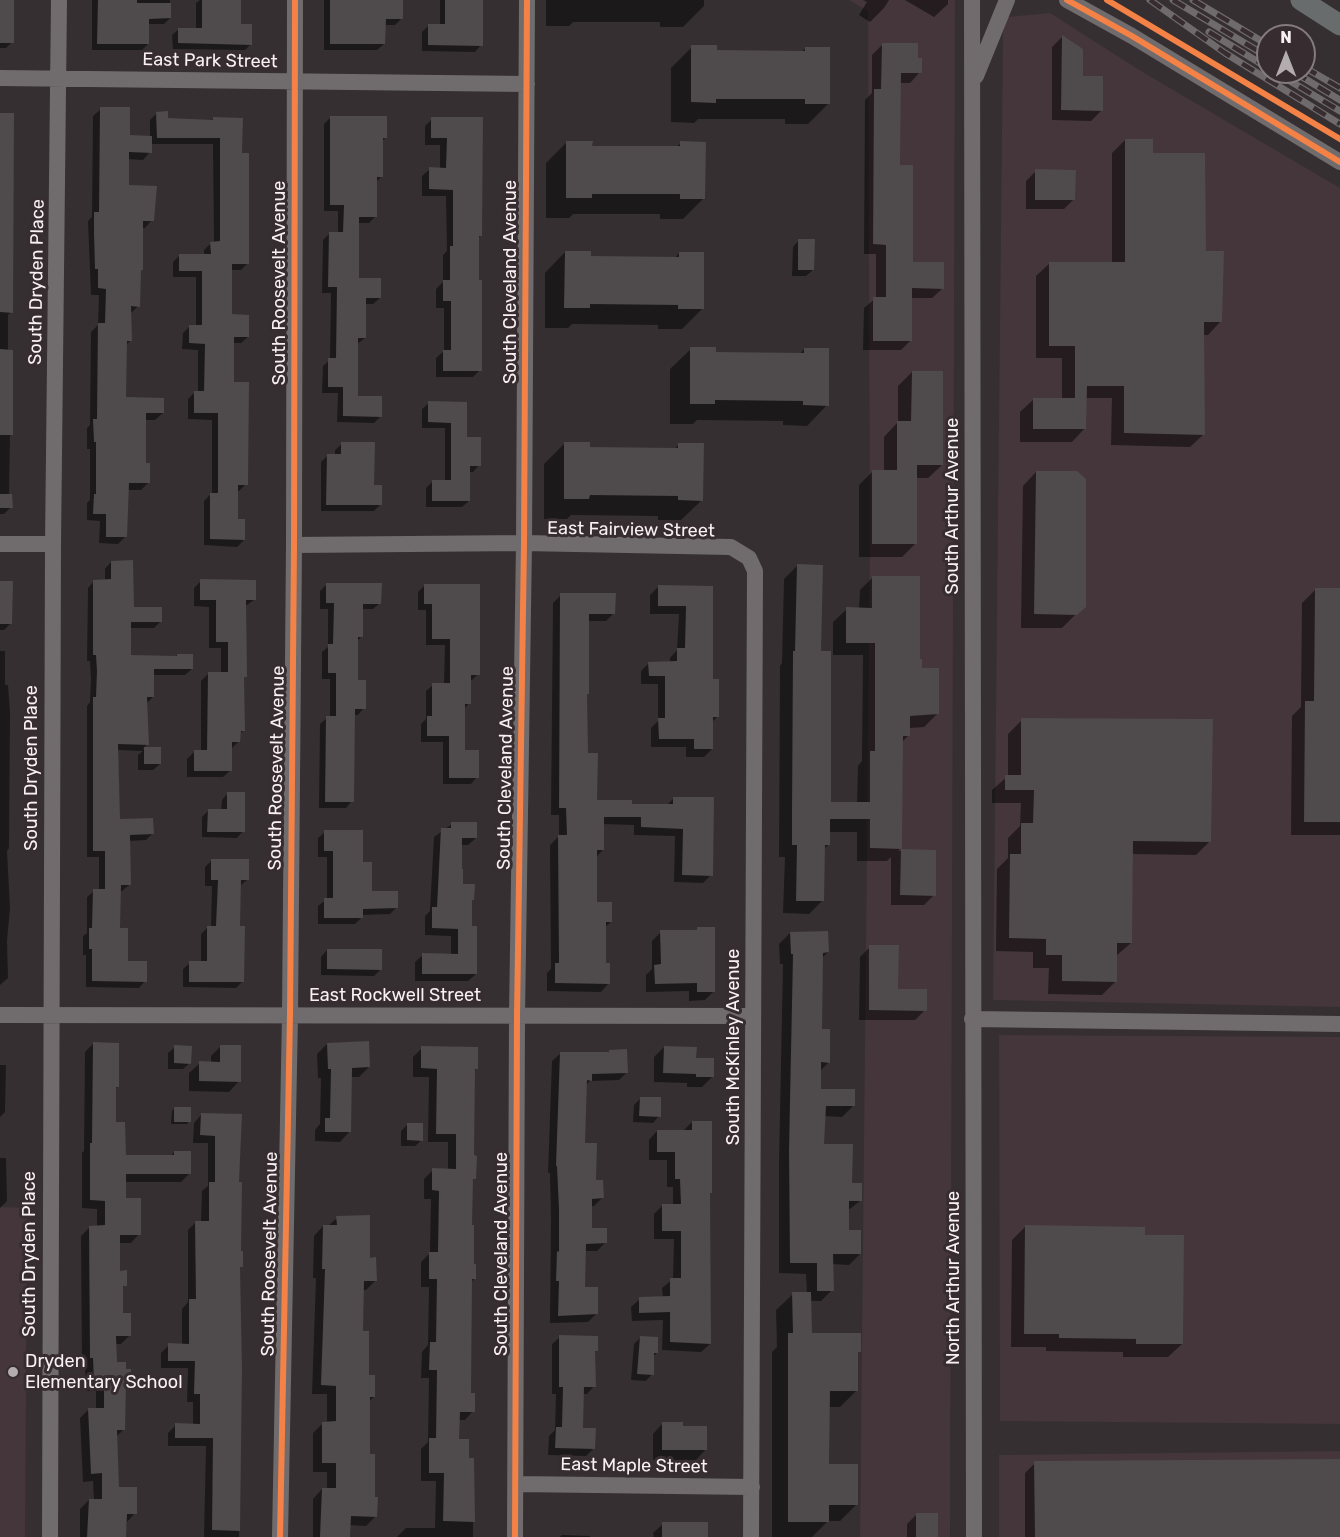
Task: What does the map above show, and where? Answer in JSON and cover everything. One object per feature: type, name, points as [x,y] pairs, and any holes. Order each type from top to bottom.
[{"type":"main road","points":[[1300,0],[1340,25]]},
{"type":"street","name":"South Dryden Place","points":[[50,1537],[53,544],[59,0]]},
{"type":"street","name":"South Roosevelt Avenue","points":[[280,1537],[290,1015],[295,0]]},
{"type":"street","name":"South Cleveland Avenue","points":[[515,1537],[517,1016],[524,543],[527,0]]},
{"type":"street","points":[[972,0],[973,86]]},
{"type":"street","name":"South Arthur Avenue","points":[[972,1019],[973,86],[1007,0]]},
{"type":"street","points":[[1067,0],[1132,36],[1340,162]]},
{"type":"street","name":"East Park Street","points":[[0,78],[527,84]]},
{"type":"street","name":"East Fairview Street","points":[[294,545],[524,543],[731,547],[749,558]]},
{"type":"street","points":[[0,544],[53,544]]},
{"type":"street","name":"South McKinley Avenue","points":[[749,558],[755,571],[751,1537]]},
{"type":"street","name":"East Rockwell Street","points":[[0,1015],[753,1016]]},
{"type":"street","points":[[972,1019],[1340,1024]]},
{"type":"street","name":"North Arthur Avenue","points":[[972,1019],[974,1537]]},
{"type":"street","name":"East Maple Street","points":[[516,1484],[752,1487]]},
{"type":"shaded area","points":[[849,0],[955,0],[950,1537],[860,1537],[870,546],[868,11]]},
{"type":"shaded area","points":[[1050,13],[1141,71],[1340,188],[1340,1007],[993,1000],[1003,32],[1007,17]]},
{"type":"shaded area","points":[[999,1035],[1340,1037],[1340,1424],[1000,1421]]},
{"type":"shaded area","name":"Dryden Elementary School","points":[[0,1207],[27,1208],[25,1537],[0,1537]]},
{"type":"shaded area","points":[[1340,1451],[1340,1537],[999,1537],[999,1455]]},
{"type":"building","points":[[0,0],[14,0],[14,43],[0,43]]},
{"type":"building","points":[[98,0],[171,3],[171,18],[149,19],[149,44],[97,44]]},
{"type":"building","points":[[202,0],[241,0],[241,24],[252,24],[252,45],[178,43],[178,28],[202,28]]},
{"type":"building","points":[[330,0],[403,0],[403,19],[386,19],[385,44],[330,44]]},
{"type":"building","points":[[445,0],[483,0],[483,46],[428,45],[428,24],[445,24]]},
{"type":"building","points":[[1062,35],[1083,49],[1083,76],[1103,76],[1103,111],[1061,110]]},
{"type":"building","points":[[882,43],[918,43],[918,58],[922,58],[922,73],[901,73],[900,165],[913,165],[913,262],[944,262],[944,289],[912,288],[912,341],[873,341],[873,297],[886,297],[886,245],[873,244],[874,89],[881,89]]},
{"type":"building","points":[[691,45],[717,45],[717,50],[805,51],[805,47],[830,47],[830,104],[805,104],[805,99],[716,99],[716,103],[691,102]]},
{"type":"building","points":[[100,107],[130,107],[130,135],[152,136],[152,153],[129,152],[129,185],[157,186],[154,221],[143,221],[140,307],[131,306],[132,341],[127,341],[126,397],[164,398],[164,413],[146,413],[146,463],[150,463],[150,483],[129,483],[127,537],[106,537],[106,514],[93,514],[94,494],[96,494],[96,442],[94,442],[93,419],[97,419],[98,323],[105,323],[106,289],[98,288],[98,269],[95,269],[94,212],[99,212]]},
{"type":"building","points":[[168,111],[168,118],[213,120],[213,117],[243,118],[242,153],[249,153],[249,264],[232,264],[232,314],[249,315],[249,337],[234,337],[234,382],[249,382],[248,485],[238,485],[238,519],[245,519],[245,540],[210,539],[210,493],[218,493],[218,413],[194,413],[194,391],[204,391],[205,344],[189,343],[189,325],[202,325],[202,271],[179,271],[179,254],[211,254],[210,242],[220,241],[220,138],[157,138],[156,112]]},
{"type":"building","points":[[0,113],[14,113],[13,313],[0,312]]},
{"type":"building","points":[[330,116],[387,116],[387,138],[383,138],[383,177],[377,177],[377,217],[359,217],[359,278],[381,278],[381,298],[366,298],[366,338],[358,338],[358,396],[382,396],[382,417],[343,416],[343,387],[328,387],[328,358],[336,358],[337,287],[328,287],[329,232],[343,232],[344,205],[330,205]]},
{"type":"building","points":[[431,117],[483,117],[482,236],[479,236],[479,280],[482,280],[482,371],[443,371],[443,350],[451,350],[451,301],[443,301],[443,280],[450,280],[450,246],[453,246],[453,190],[429,189],[429,167],[446,168],[447,138],[431,138]]},
{"type":"building","points":[[1125,139],[1153,139],[1153,153],[1205,153],[1206,251],[1224,251],[1222,322],[1204,322],[1205,435],[1124,433],[1124,386],[1087,386],[1086,429],[1033,429],[1033,398],[1075,398],[1075,346],[1049,346],[1049,262],[1125,262]]},
{"type":"building","points":[[566,141],[593,141],[592,146],[680,146],[680,141],[706,142],[705,199],[680,199],[680,194],[592,194],[592,198],[566,198]]},
{"type":"building","points":[[1035,169],[1076,170],[1075,200],[1035,200]]},
{"type":"building","points":[[798,239],[815,239],[814,270],[798,270]]},
{"type":"building","points":[[565,251],[591,251],[591,256],[679,257],[679,252],[704,252],[704,309],[678,309],[678,305],[590,304],[590,308],[564,308]]},
{"type":"building","points":[[690,347],[716,347],[716,352],[804,353],[804,348],[829,348],[829,406],[803,405],[803,401],[715,400],[715,404],[690,404]]},
{"type":"building","points":[[0,349],[13,350],[13,435],[0,435]]},
{"type":"building","points":[[912,371],[943,371],[943,465],[917,465],[917,544],[872,544],[872,470],[897,470],[897,421],[911,421]]},
{"type":"building","points":[[428,401],[467,402],[467,437],[481,437],[481,466],[470,466],[470,501],[432,501],[432,480],[451,480],[451,423],[428,422]]},
{"type":"building","points":[[341,442],[375,442],[374,485],[382,485],[382,505],[326,505],[327,454],[341,454]]},
{"type":"building","points":[[564,442],[590,442],[590,447],[678,448],[678,443],[704,443],[703,501],[678,500],[678,496],[590,495],[589,499],[564,499]]},
{"type":"building","points":[[1036,471],[1077,471],[1086,479],[1086,607],[1077,615],[1034,614]]},
{"type":"building","points":[[0,494],[12,494],[13,508],[0,508]]},
{"type":"building","points":[[133,560],[134,607],[162,607],[162,622],[131,622],[131,655],[193,654],[193,669],[154,669],[154,697],[147,697],[149,745],[118,744],[120,819],[153,818],[154,834],[130,835],[131,885],[121,885],[120,928],[128,928],[128,961],[147,961],[147,982],[92,981],[92,949],[89,949],[89,928],[92,928],[93,889],[105,889],[105,851],[93,851],[93,697],[96,697],[97,671],[96,655],[93,655],[93,580],[111,579],[111,561]]},
{"type":"building","points":[[797,564],[823,565],[821,651],[831,651],[831,802],[870,802],[870,751],[875,751],[875,643],[846,643],[846,607],[872,608],[872,576],[920,576],[920,659],[922,659],[922,668],[939,668],[939,714],[910,716],[910,736],[903,736],[902,849],[870,848],[870,819],[830,819],[830,845],[825,845],[824,901],[796,901],[797,845],[792,845],[792,811],[793,651],[795,651]]},
{"type":"building","points":[[200,579],[256,580],[256,600],[246,600],[245,731],[241,731],[240,742],[232,742],[232,771],[194,771],[194,750],[207,750],[208,672],[228,672],[228,642],[216,642],[216,600],[200,600]]},
{"type":"building","points":[[0,581],[13,581],[12,624],[0,624]]},
{"type":"building","points":[[326,583],[382,583],[381,604],[363,604],[363,637],[358,637],[358,680],[366,680],[366,709],[355,709],[354,802],[325,802],[326,716],[336,716],[336,673],[328,673],[328,644],[333,644],[334,603],[326,603]]},
{"type":"building","points":[[424,584],[480,584],[480,675],[471,675],[471,704],[465,704],[465,750],[479,750],[479,778],[449,778],[449,736],[427,736],[427,716],[432,716],[432,683],[450,683],[450,639],[432,639],[432,604],[424,604]]},
{"type":"building","points":[[658,585],[713,586],[713,679],[719,679],[719,717],[713,717],[713,749],[694,749],[694,739],[659,739],[658,718],[665,718],[665,676],[649,676],[648,662],[677,661],[677,648],[685,648],[686,606],[658,606]]},
{"type":"building","points":[[1315,588],[1340,588],[1340,822],[1304,822],[1305,701],[1314,701]]},
{"type":"building","points":[[560,593],[616,593],[615,614],[589,614],[588,753],[598,753],[597,800],[632,800],[632,804],[673,804],[673,797],[714,797],[713,876],[682,875],[683,829],[641,827],[641,817],[604,817],[604,850],[597,850],[597,902],[612,902],[612,922],[606,922],[606,963],[610,963],[610,984],[555,983],[555,963],[559,963],[558,835],[567,835],[566,808],[559,808]]},
{"type":"building","points":[[1021,718],[1213,719],[1211,842],[1133,841],[1132,943],[1117,943],[1117,982],[1062,981],[1062,955],[1046,955],[1046,939],[1009,938],[1010,854],[1021,854],[1021,823],[1033,823],[1034,790],[1005,790],[1005,775],[1021,775]]},
{"type":"building","points":[[144,747],[161,747],[161,764],[144,764]]},
{"type":"building","points":[[227,792],[245,792],[245,832],[207,832],[208,809],[227,809]]},
{"type":"building","points":[[451,822],[477,822],[477,838],[462,838],[462,869],[463,884],[475,884],[474,900],[472,900],[472,926],[477,926],[477,974],[422,974],[422,953],[458,954],[458,929],[432,928],[432,907],[437,907],[441,828],[451,828]]},
{"type":"building","points":[[324,830],[363,830],[363,862],[372,862],[372,891],[398,891],[398,908],[363,909],[363,918],[324,918],[324,898],[333,898],[333,851],[324,851]]},
{"type":"building","points":[[901,849],[936,850],[936,896],[900,895]]},
{"type":"building","points":[[211,859],[249,859],[249,880],[241,880],[240,926],[245,926],[244,982],[189,982],[189,961],[207,961],[207,926],[216,926],[218,880],[211,880]]},
{"type":"building","points":[[697,927],[715,927],[715,992],[697,992],[697,983],[655,984],[654,965],[661,964],[660,930],[697,930]]},
{"type":"building","points":[[828,931],[829,952],[823,953],[822,1029],[830,1029],[830,1063],[821,1062],[821,1089],[855,1089],[855,1106],[826,1106],[824,1144],[853,1144],[852,1183],[862,1183],[862,1201],[849,1201],[849,1230],[861,1230],[861,1254],[833,1254],[834,1291],[817,1291],[817,1263],[790,1263],[789,1151],[793,954],[791,954],[790,932]]},
{"type":"building","points":[[869,945],[899,945],[898,989],[927,989],[927,1011],[869,1010]]},
{"type":"building","points":[[327,949],[382,949],[382,970],[327,969]]},
{"type":"building","points":[[369,1041],[370,1067],[352,1068],[351,1132],[325,1132],[325,1118],[330,1118],[331,1069],[328,1069],[327,1043]]},
{"type":"building","points":[[93,1042],[119,1043],[116,1122],[125,1122],[126,1155],[174,1155],[174,1151],[191,1151],[191,1174],[126,1174],[126,1198],[141,1198],[141,1235],[120,1235],[120,1271],[127,1270],[127,1286],[123,1286],[123,1313],[131,1313],[131,1336],[116,1336],[117,1362],[126,1362],[126,1369],[131,1369],[131,1383],[126,1383],[125,1430],[117,1430],[119,1487],[137,1487],[137,1514],[127,1514],[126,1537],[87,1537],[89,1499],[102,1499],[102,1473],[91,1474],[88,1408],[104,1408],[104,1383],[94,1383],[93,1358],[90,1358],[89,1226],[105,1225],[105,1201],[90,1200]]},
{"type":"building","points":[[174,1045],[192,1046],[191,1064],[174,1063]]},
{"type":"building","points":[[220,1045],[241,1045],[241,1082],[199,1081],[199,1061],[220,1062]]},
{"type":"building","points":[[421,1046],[478,1047],[478,1069],[475,1069],[474,1155],[477,1156],[476,1179],[473,1179],[472,1225],[474,1225],[476,1279],[472,1279],[471,1393],[475,1393],[475,1412],[460,1412],[459,1439],[469,1439],[469,1458],[474,1458],[475,1522],[443,1521],[444,1473],[429,1473],[429,1438],[436,1438],[437,1370],[429,1370],[430,1342],[436,1342],[437,1279],[429,1279],[429,1252],[438,1252],[439,1191],[432,1190],[432,1168],[456,1169],[456,1134],[436,1134],[437,1069],[421,1068]]},
{"type":"building","points":[[664,1046],[697,1047],[696,1058],[714,1058],[714,1077],[663,1073]]},
{"type":"building","points":[[627,1049],[628,1073],[592,1074],[592,1081],[587,1080],[585,1143],[597,1143],[596,1180],[603,1180],[604,1198],[592,1199],[592,1228],[607,1228],[607,1243],[586,1244],[585,1287],[598,1287],[598,1314],[558,1316],[559,1281],[556,1281],[559,1210],[556,1166],[560,1052],[609,1052],[609,1050]]},
{"type":"building","points":[[640,1097],[661,1097],[661,1117],[639,1116]]},
{"type":"building","points":[[174,1107],[191,1107],[191,1122],[174,1122]]},
{"type":"building","points":[[201,1113],[242,1114],[239,1182],[242,1182],[241,1251],[243,1251],[243,1267],[240,1267],[242,1369],[240,1531],[212,1530],[213,1438],[175,1438],[175,1423],[200,1424],[200,1394],[194,1394],[195,1361],[168,1361],[168,1343],[189,1344],[189,1299],[196,1299],[195,1221],[209,1221],[209,1182],[215,1182],[215,1136],[200,1135]]},
{"type":"building","points":[[692,1121],[712,1121],[711,1344],[670,1342],[670,1312],[639,1313],[639,1297],[670,1296],[670,1278],[681,1278],[681,1231],[662,1231],[662,1204],[681,1204],[680,1179],[675,1179],[675,1152],[657,1152],[657,1130],[692,1130]]},
{"type":"building","points":[[407,1123],[423,1123],[423,1141],[407,1140]]},
{"type":"building","points":[[370,1215],[370,1258],[376,1257],[377,1281],[364,1281],[363,1331],[369,1331],[369,1375],[375,1375],[375,1397],[370,1397],[370,1454],[375,1454],[377,1517],[351,1516],[350,1537],[320,1537],[322,1488],[336,1488],[336,1463],[322,1463],[322,1422],[336,1421],[336,1386],[321,1385],[325,1269],[322,1269],[323,1225],[337,1225],[336,1216]]},
{"type":"building","points":[[1025,1225],[1145,1227],[1145,1235],[1184,1235],[1183,1344],[1136,1344],[1136,1339],[1059,1338],[1059,1334],[1024,1334]]},
{"type":"building","points":[[792,1292],[811,1292],[812,1333],[861,1333],[861,1352],[858,1352],[858,1391],[830,1391],[829,1464],[858,1464],[858,1505],[829,1505],[829,1522],[788,1522],[788,1333],[793,1333]]},
{"type":"building","points":[[559,1335],[598,1336],[598,1351],[595,1351],[596,1387],[584,1387],[583,1428],[596,1428],[595,1449],[555,1448],[556,1427],[562,1427],[563,1387],[559,1387]]},
{"type":"building","points":[[640,1336],[658,1337],[658,1353],[654,1353],[654,1375],[637,1374]]},
{"type":"building","points":[[662,1422],[683,1422],[683,1426],[707,1426],[707,1450],[662,1450]]},
{"type":"building","points":[[1340,1459],[1340,1537],[1035,1537],[1034,1461]]},
{"type":"building","points":[[916,1513],[938,1513],[938,1537],[916,1537]]},
{"type":"building","points":[[662,1522],[708,1522],[708,1537],[662,1537]]},
{"type":"railway","points":[[1150,0],[1225,53],[1340,124]]},
{"type":"railway","points":[[1173,0],[1256,50]]},
{"type":"railway","points":[[1193,0],[1256,38]]},
{"type":"railway","points":[[1209,32],[1256,61]]},
{"type":"railway","points":[[1316,74],[1340,88]]},
{"type":"railway","points":[[1295,84],[1340,111]]},
{"type":"railway","points":[[1314,84],[1340,100]]},
{"type":"cycle path","points":[[280,1537],[290,1015],[295,0]]},
{"type":"cycle path","points":[[515,1537],[517,1016],[524,543],[527,0]]},
{"type":"cycle path","points":[[1067,0],[1132,36],[1340,162]]},
{"type":"cycle path","points":[[1107,0],[1340,139]]},
{"type":"place","name":"Dryden Elementary School","points":[[13,1372]]}]
